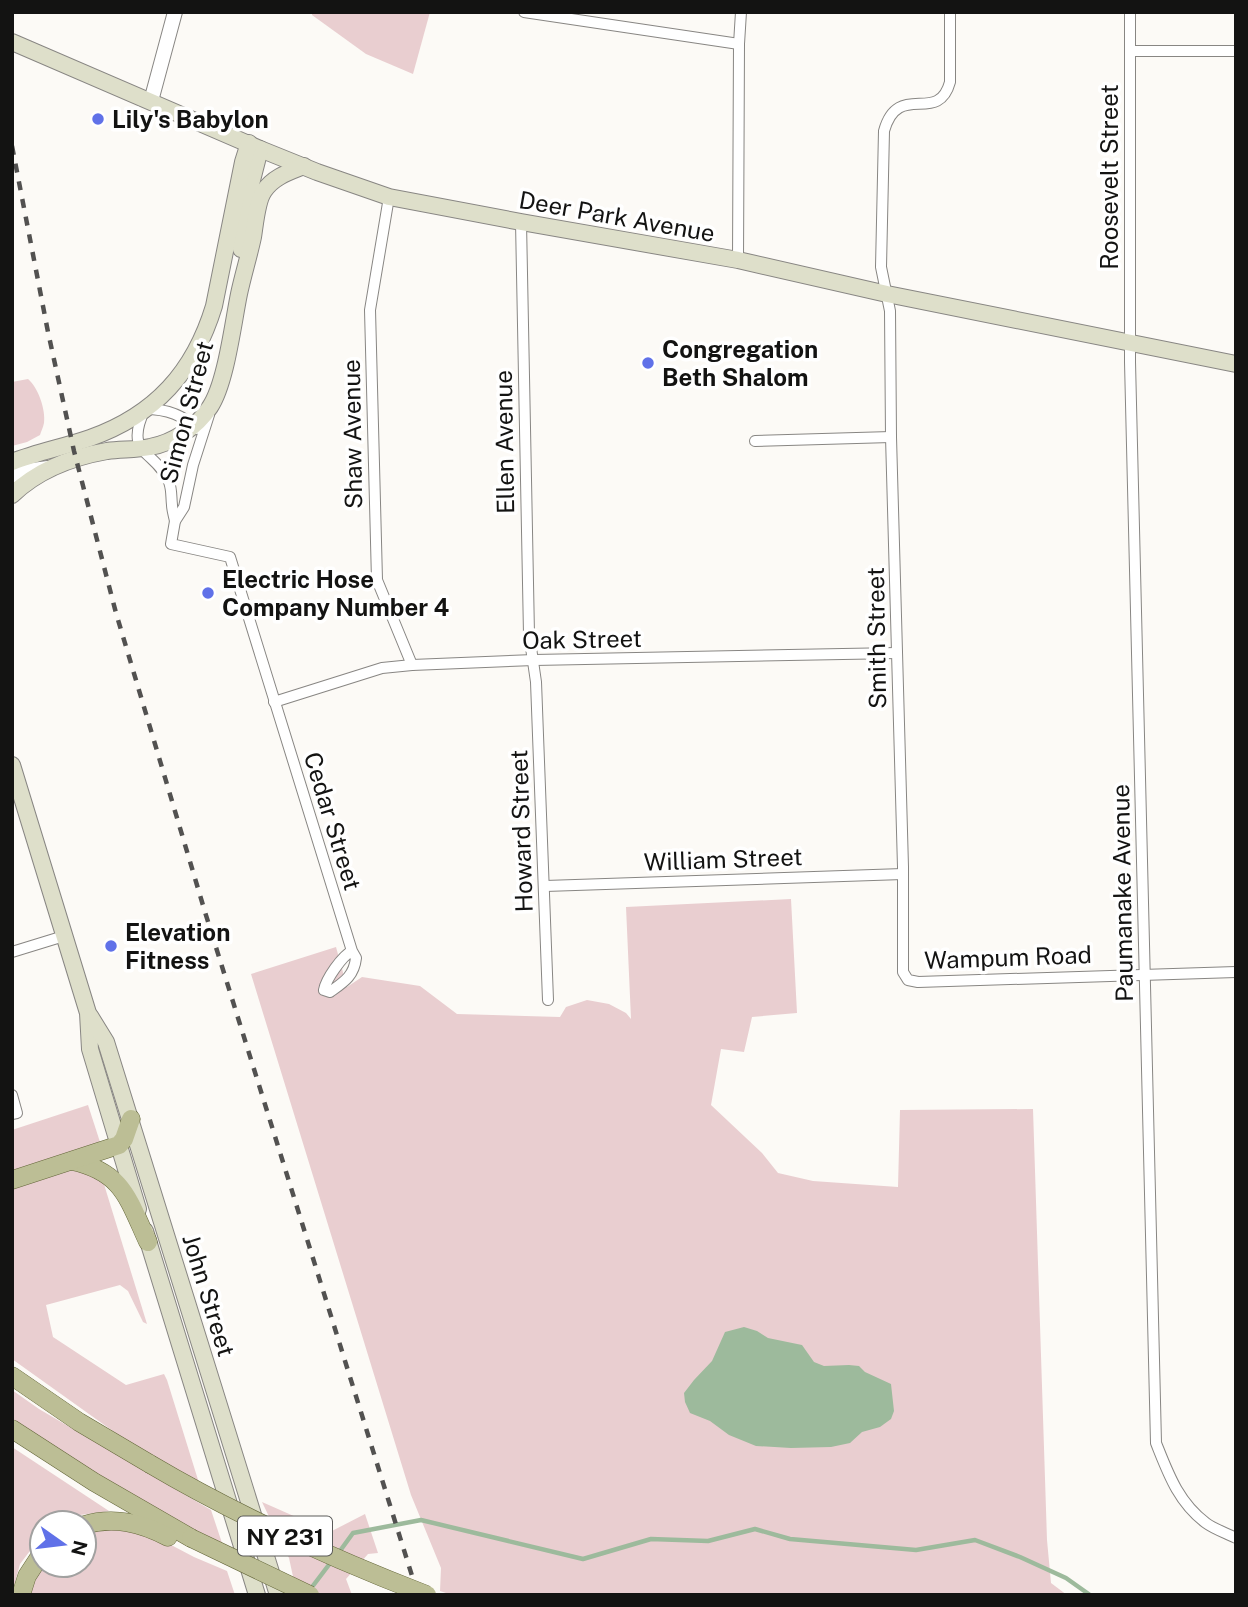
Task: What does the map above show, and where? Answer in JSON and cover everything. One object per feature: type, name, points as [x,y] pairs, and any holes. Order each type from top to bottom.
[{"type":"main road","name":"Deer Park Avenue","points":[[12,41],[254,146],[389,197],[738,260],[887,294],[1236,364]]},
{"type":"main road","name":"Simon Street","points":[[240,290],[240,255],[254,146]]},
{"type":"main road","name":"Simon Street","points":[[145,409],[171,386],[185,369],[207,328],[214,306],[243,162],[254,146]]},
{"type":"main road","name":"Simon Street","points":[[197,433],[212,405],[224,370],[262,193],[278,177],[304,166]]},
{"type":"main road","points":[[15,460],[98,435],[126,422],[145,409]]},
{"type":"main road","points":[[12,495],[21,486],[52,467],[107,451],[152,447],[197,433]]},
{"type":"main road","name":"John Street","points":[[12,765],[88,1013],[90,1049],[257,1595]]},
{"type":"main road","name":"John Street","points":[[88,1013],[106,1042],[278,1595]]},
{"type":"main road","points":[[12,1180],[119,1145],[131,1119]]},
{"type":"main road","points":[[72,1161],[95,1167],[117,1184],[128,1198],[148,1242]]},
{"type":"main road","name":"NY 231","points":[[12,1376],[79,1422],[204,1495],[273,1530],[427,1595]]},
{"type":"main road","name":"NY 231","points":[[12,1429],[193,1543],[310,1595]]},
{"type":"main road","points":[[98,1523],[130,1522],[193,1543]]},
{"type":"main road","points":[[21,1595],[28,1574]]},
{"type":"street","points":[[150,101],[175,12]]},
{"type":"street","points":[[524,12],[739,44]]},
{"type":"street","points":[[738,260],[741,12]]},
{"type":"street","name":"Smith Street","points":[[908,980],[903,972],[890,311],[881,267],[884,131],[888,117],[898,108],[912,103],[939,101],[947,92],[950,82],[950,12]]},
{"type":"street","name":"Roosevelt Street","points":[[1129,342],[1130,12]]},
{"type":"street","points":[[1130,51],[1236,51]]},
{"type":"street","name":"Shaw Avenue","points":[[389,197],[370,310],[377,580],[412,665]]},
{"type":"street","name":"Ellen Avenue","points":[[521,222],[529,634],[534,660]]},
{"type":"street","name":"Paumanake Avenue","points":[[1129,342],[1156,1443],[1174,1488],[1189,1508],[1207,1524],[1236,1538]]},
{"type":"street","points":[[175,521],[166,475],[138,442],[140,421],[145,409],[167,411],[177,415],[197,433]]},
{"type":"street","name":"Simon Street","points":[[171,544],[175,521],[184,508],[197,433]]},
{"type":"street","points":[[755,441],[891,437]]},
{"type":"street","points":[[12,476],[52,467]]},
{"type":"street","name":"Cedar Street","points":[[171,544],[230,557],[352,951]]},
{"type":"street","name":"Oak Street","points":[[274,702],[382,668],[412,665],[897,653]]},
{"type":"street","name":"Howard Street","points":[[534,660],[548,1000]]},
{"type":"street","name":"William Street","points":[[545,886],[903,874]]},
{"type":"street","points":[[12,952],[64,936]]},
{"type":"street","name":"Wampum Road","points":[[908,980],[918,982],[1236,972]]},
{"type":"street","points":[[12,1095],[17,1112],[12,1114]]},
{"type":"shaded area","points":[[312,12],[430,12],[413,74],[366,54],[312,15]]},
{"type":"shaded area","points":[[28,379],[40,399],[44,425],[40,435],[12,446],[12,382]]},
{"type":"shaded area","points":[[791,899],[797,1013],[752,1017],[744,1052],[721,1049],[711,1105],[762,1153],[778,1173],[813,1181],[898,1187],[900,1110],[1033,1109],[1047,1540],[1051,1583],[1067,1595],[452,1595],[440,1591],[441,1568],[411,1495],[251,974],[336,947],[347,987],[362,977],[420,986],[457,1014],[560,1017],[566,1007],[587,1000],[609,1004],[626,1013],[631,1019],[626,907]]},
{"type":"shaded area","points":[[88,1105],[100,1142],[12,1172],[12,1130]]},
{"type":"shaded area","points":[[64,1171],[87,1171],[103,1181],[147,1324],[143,1322],[128,1291],[120,1285],[46,1305],[53,1337],[126,1385],[164,1374],[199,1483],[131,1444],[12,1359],[12,1188],[32,1179]]},
{"type":"shaded area","points":[[744,1327],[768,1338],[802,1345],[814,1362],[824,1366],[859,1366],[865,1372],[891,1384],[894,1411],[891,1419],[880,1427],[862,1432],[850,1443],[831,1447],[791,1448],[756,1446],[729,1435],[710,1421],[690,1413],[684,1393],[712,1361],[725,1332]]},
{"type":"shaded area","points":[[12,1390],[39,1409],[211,1510],[222,1543],[122,1494],[12,1421]]},
{"type":"shaded area","points":[[12,1447],[109,1511],[28,1509],[28,1553],[20,1564],[12,1594]]},
{"type":"shaded area","points":[[262,1502],[330,1532],[365,1514],[378,1553],[368,1554],[346,1579],[352,1595],[297,1595],[289,1558]]},
{"type":"shaded area","points":[[118,1529],[156,1537],[227,1571],[235,1595],[24,1595],[34,1579],[98,1579],[98,1531]]},
{"type":"waterway","points":[[337,1555],[353,1533],[421,1520],[583,1559],[651,1539],[708,1541],[755,1529],[790,1539],[916,1550],[975,1540],[1066,1578],[1090,1595]]},
{"type":"waterway","points":[[309,1591],[331,1562]]},
{"type":"railway","points":[[12,146],[74,451],[116,613],[205,912],[418,1595]]},
{"type":"place","name":"Lily's Babylon","points":[[98,119]]},
{"type":"place","name":"Congregation Beth Shalom","points":[[648,363]]},
{"type":"place","name":"Electric Hose Company Number 4","points":[[208,593]]},
{"type":"place","name":"Elevation Fitness","points":[[111,946]]}]
